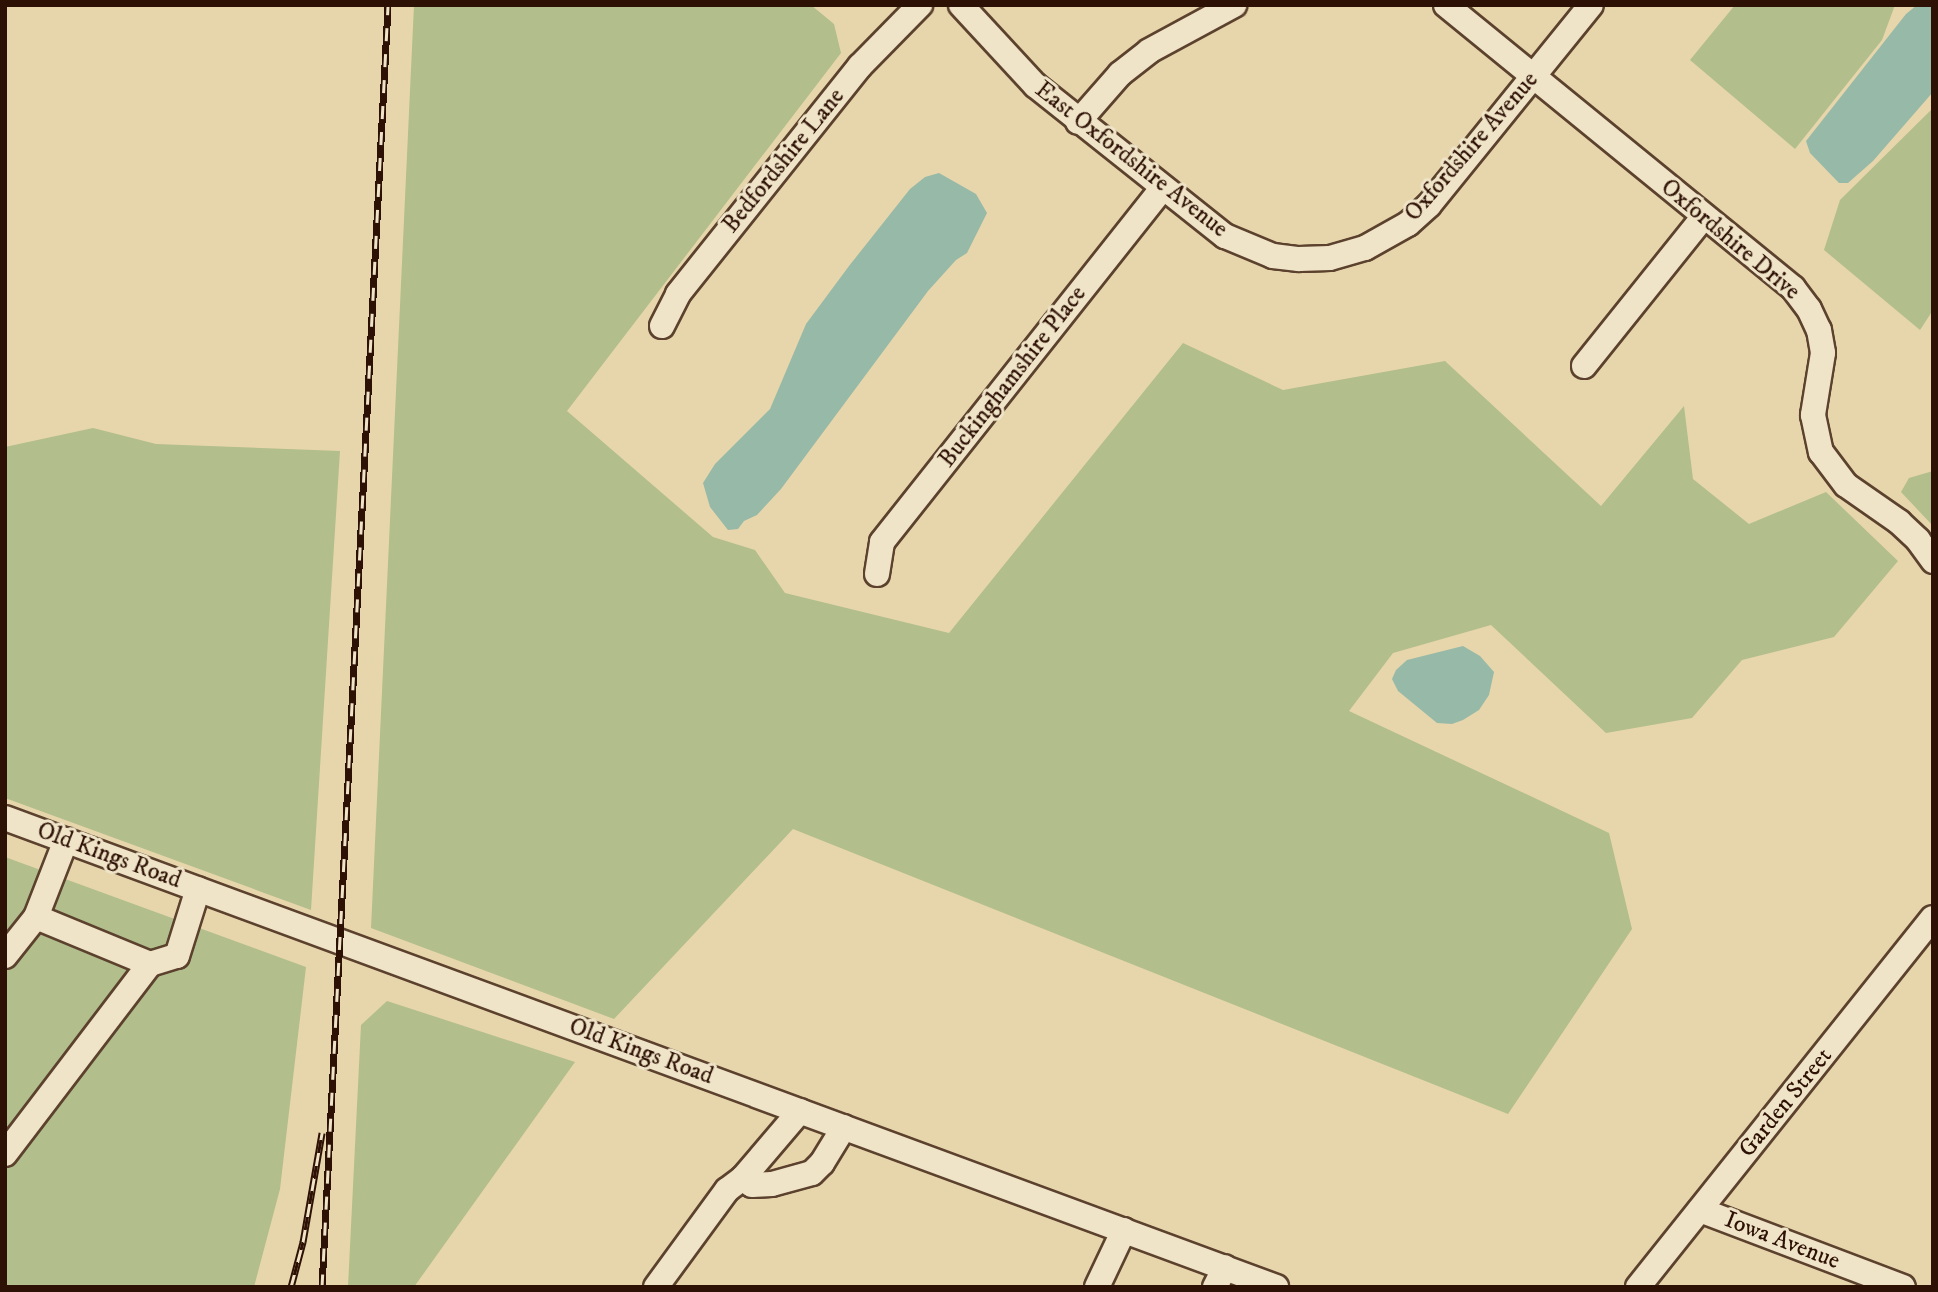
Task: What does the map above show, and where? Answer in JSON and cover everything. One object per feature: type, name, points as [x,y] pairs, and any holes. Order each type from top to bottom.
[{"type":"street","name":"Bedfordshire Lane","points":[[662,326],[678,293],[860,66],[920,5]]},
{"type":"street","name":"East Oxfordshire Avenue","points":[[961,5],[1035,85],[1078,122],[1226,236],[1249,248],[1299,260],[1330,258]]},
{"type":"street","points":[[1078,122],[1120,74],[1149,51],[1234,5]]},
{"type":"street","name":"Oxfordshire Drive","points":[[1446,5],[1532,78],[1793,288],[1809,309],[1819,330],[1823,353],[1813,415],[1821,453],[1846,485],[1899,522],[1918,540],[1933,561]]},
{"type":"street","name":"Oxfordshire Avenue","points":[[1330,258],[1365,248],[1408,224],[1429,205],[1591,5]]},
{"type":"street","name":"Buckinghamshire Place","points":[[877,573],[882,542],[1163,188]]},
{"type":"street","points":[[1584,366],[1704,216]]},
{"type":"street","name":"Old Kings Road","points":[[5,818],[1124,1230],[1220,1277],[1276,1287]]},
{"type":"street","points":[[5,956],[36,917],[66,841]]},
{"type":"street","points":[[5,1154],[150,964],[177,956],[198,889]]},
{"type":"street","points":[[36,917],[150,964]]},
{"type":"street","name":"Garden Street","points":[[1638,1287],[1933,918]]},
{"type":"street","points":[[656,1287],[727,1191],[743,1178],[800,1111]]},
{"type":"street","points":[[743,1178],[752,1185],[772,1184],[812,1173],[822,1163],[844,1127]]},
{"type":"street","name":"Iowa Avenue","points":[[1700,1210],[1903,1287]]},
{"type":"street","points":[[1097,1287],[1124,1230]]},
{"type":"green space","points":[[414,5],[811,5],[834,24],[841,53],[567,411],[713,537],[755,550],[785,593],[949,633],[1183,343],[1283,390],[1445,361],[1601,506],[1684,406],[1693,479],[1749,524],[1826,492],[1898,561],[1834,637],[1742,660],[1692,718],[1606,733],[1491,625],[1393,653],[1349,711],[1609,833],[1632,929],[1508,1114],[793,829],[614,1019],[371,928]]},
{"type":"green space","points":[[1735,5],[1895,5],[1882,40],[1795,149],[1690,60]]},
{"type":"green space","points":[[1933,108],[1933,310],[1920,330],[1824,250],[1840,200]]},
{"type":"green space","points":[[93,428],[156,444],[340,451],[311,910],[5,798],[5,447]]},
{"type":"green space","points":[[1933,471],[1933,526],[1901,492],[1909,478]]},
{"type":"green space","points":[[5,857],[306,967],[280,1189],[254,1287],[5,1287]]},
{"type":"green space","points":[[387,1001],[575,1062],[414,1287],[348,1287],[361,1025]]},
{"type":"shaded area","points":[[1917,5],[1933,5],[1933,92],[1873,161],[1848,183],[1839,183],[1810,153],[1806,141],[1906,14]]},
{"type":"shaded area","points":[[939,173],[976,194],[987,213],[967,253],[956,260],[928,291],[781,489],[757,515],[744,521],[738,529],[728,530],[710,507],[703,483],[715,464],[770,409],[806,324],[849,266],[910,189],[925,177]]},
{"type":"shaded area","points":[[1463,646],[1480,656],[1494,672],[1489,695],[1479,710],[1463,720],[1452,724],[1437,723],[1398,691],[1392,679],[1396,670],[1407,660]]},
{"type":"railway","points":[[322,1287],[388,5]]},
{"type":"railway","points":[[291,1287],[303,1242],[322,1133]]}]
